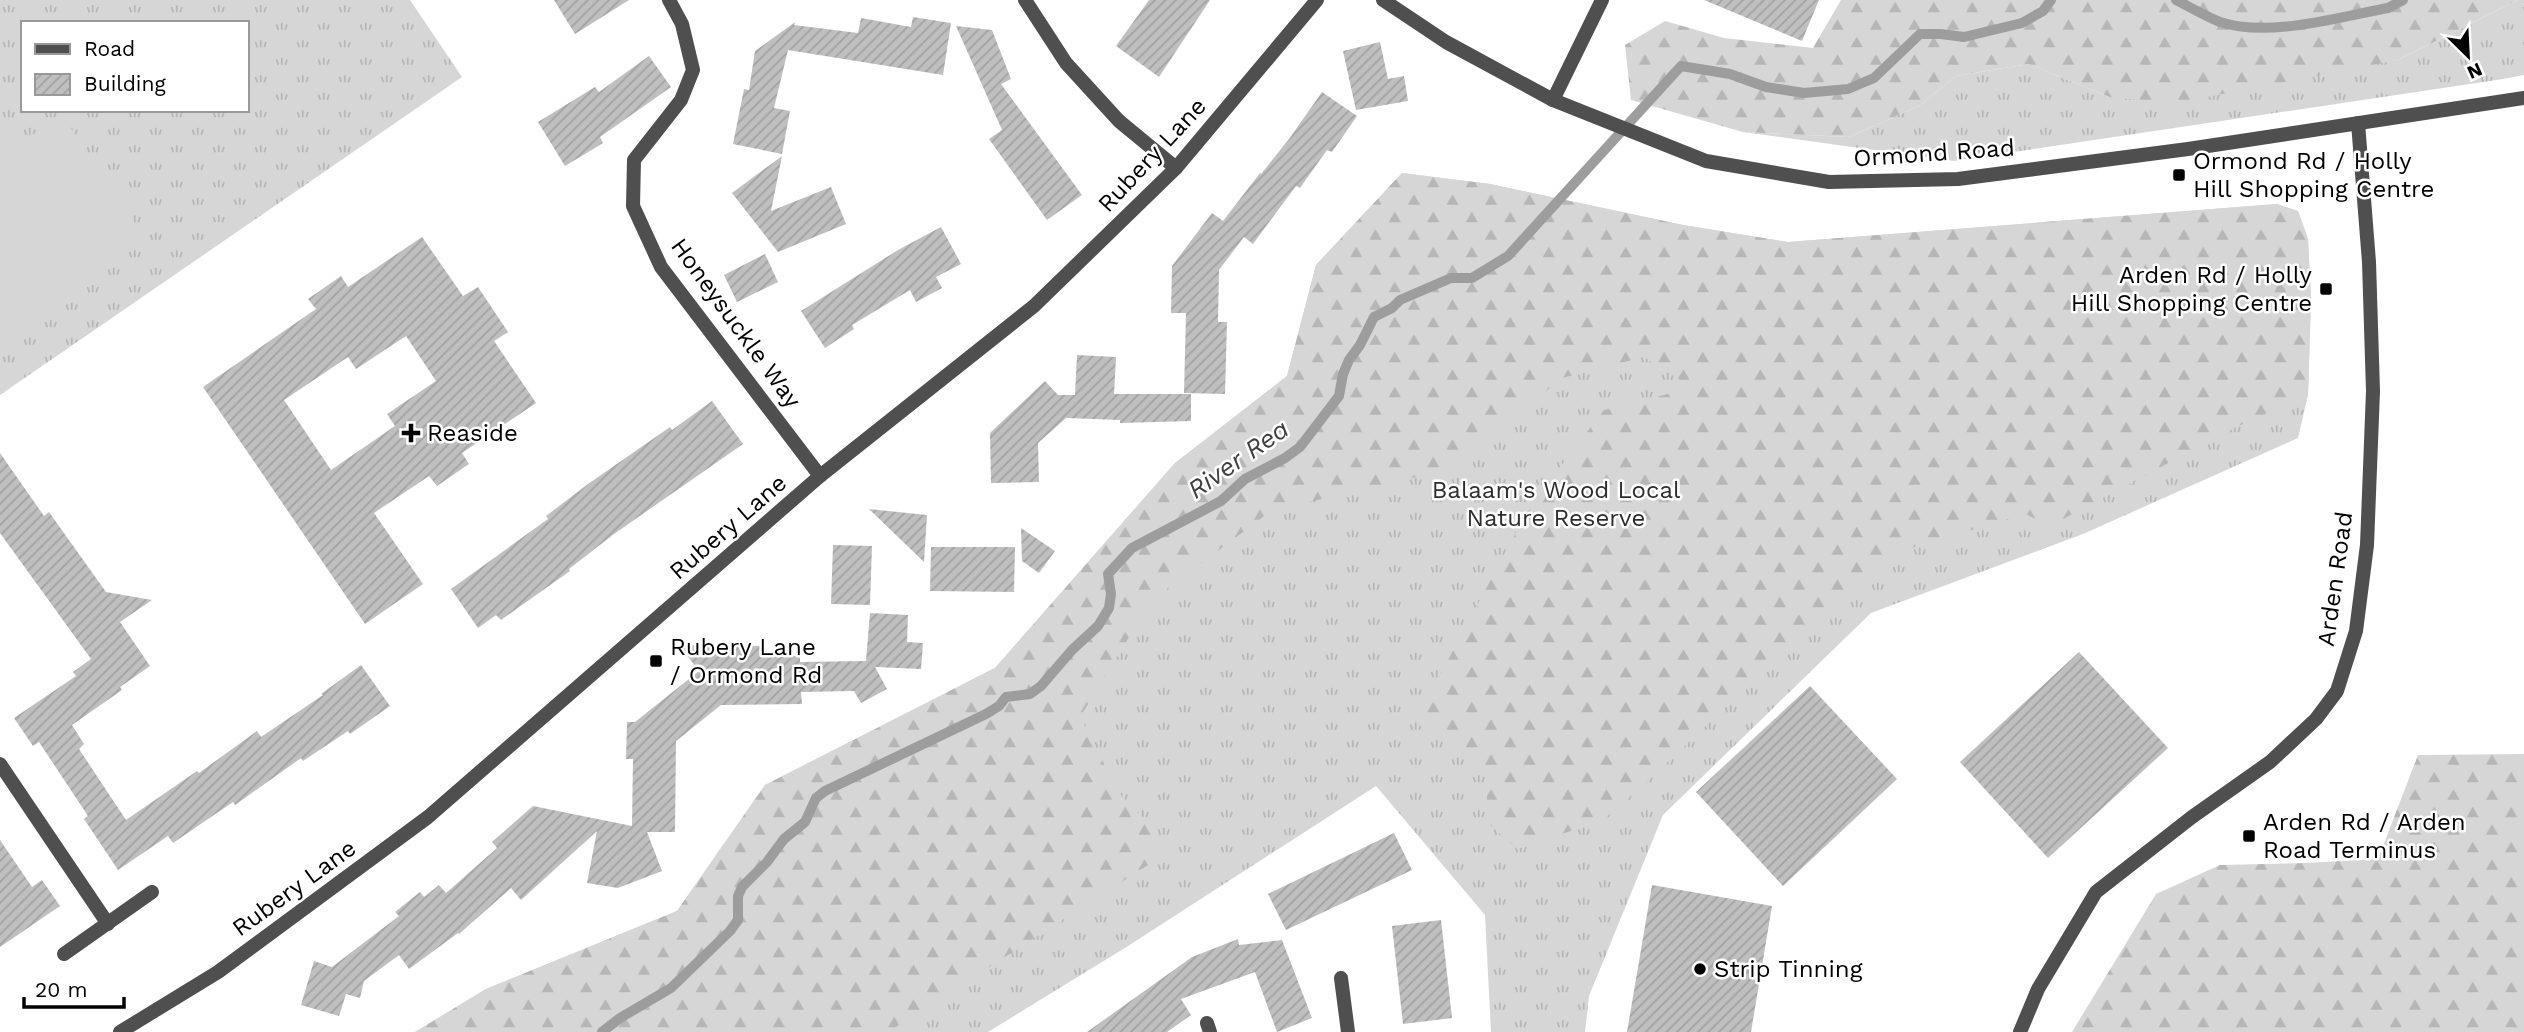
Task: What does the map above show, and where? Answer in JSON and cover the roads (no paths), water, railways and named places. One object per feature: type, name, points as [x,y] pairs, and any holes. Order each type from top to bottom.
[{"type":"street","name":"Honeysuckle Way","points":[[669,0],[682,24],[693,69],[681,100],[634,160],[633,206],[662,267],[820,476]]},
{"type":"street","points":[[1025,0],[1066,63],[1119,121],[1176,168]]},
{"type":"street","name":"Rubery Lane","points":[[120,1032],[218,972],[428,817],[820,476],[1034,306],[1176,168],[1317,0]]},
{"type":"street","name":"Ormond Road","points":[[1383,0],[1446,42],[1553,100],[1706,161],[1829,182],[1958,179],[2188,149],[2524,98]]},
{"type":"street","points":[[1553,100],[1602,0]]},
{"type":"street","name":"Arden Road","points":[[2020,1032],[2038,989],[2096,892],[2192,817],[2270,762],[2316,719],[2337,691],[2356,631],[2367,545],[2373,391],[2369,262],[2358,123]]},
{"type":"street","points":[[0,764],[108,924]]},
{"type":"street","points":[[64,954],[152,892]]},
{"type":"street","points":[[1342,978],[1348,1032]]},
{"type":"waterway","name":"River Rea","points":[[602,1032],[620,1018],[671,988],[730,931],[738,920],[738,896],[742,887],[767,862],[784,839],[805,822],[816,798],[825,791],[986,714],[999,706],[1006,697],[1030,694],[1041,686],[1072,650],[1098,626],[1109,608],[1111,594],[1108,574],[1132,548],[1221,501],[1245,479],[1300,447],[1339,396],[1349,360],[1374,317],[1392,308],[1400,300],[1451,278],[1472,278],[1508,256],[1681,66],[1730,74],[1766,87],[1804,93],[1848,89],[1874,78],[1920,34],[1964,37],[2022,23],[2043,11],[2051,0]]},
{"type":"waterway","name":"River Rea","points":[[2176,0],[2220,22],[2260,28],[2326,21],[2388,8],[2403,0]]},
{"type":"place","name":"Ormond Rd / Holly Hill Shopping Centre","points":[[2179,175]]},
{"type":"place","name":"Arden Rd / Holly Hill Shopping Centre","points":[[2326,289]]},
{"type":"place","name":"Reaside","points":[[411,433]]},
{"type":"place","name":"Rubery Lane / Ormond Rd","points":[[656,661]]},
{"type":"place","name":"Arden Rd / Arden Road Terminus","points":[[2249,836]]},
{"type":"place","name":"Strip Tinning","points":[[1700,969]]},
{"type":"park label","name":"Balaam's Wood Local Nature Reserve","points":[[1556,504]]}]
